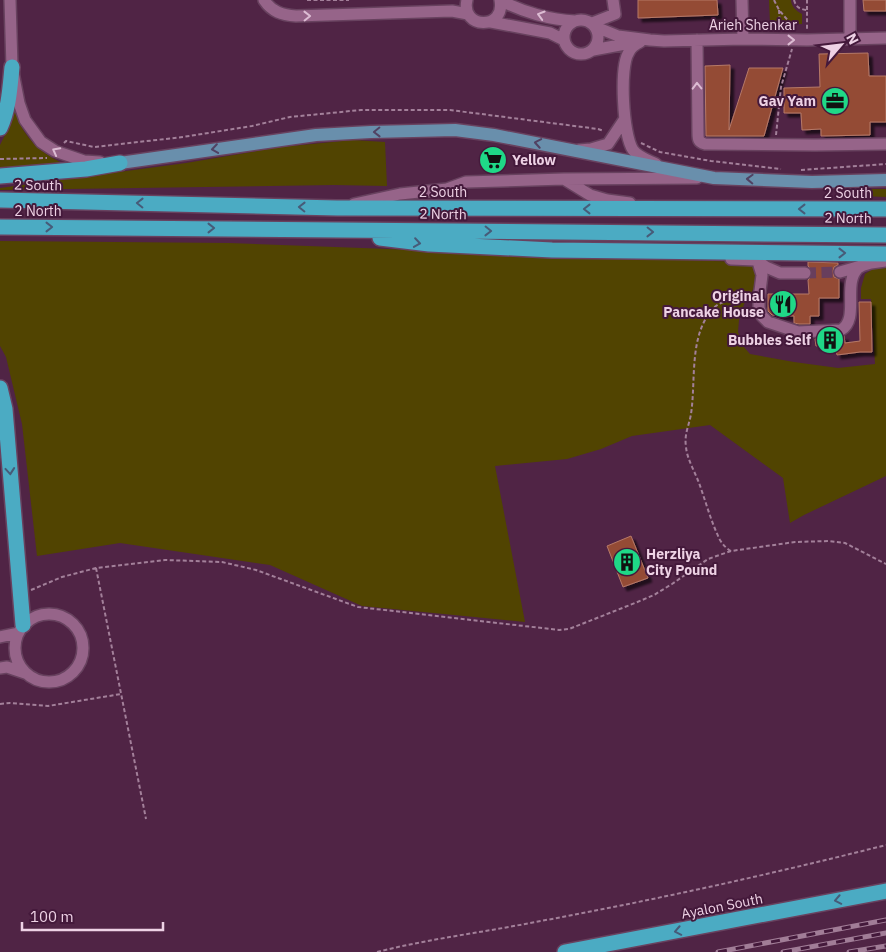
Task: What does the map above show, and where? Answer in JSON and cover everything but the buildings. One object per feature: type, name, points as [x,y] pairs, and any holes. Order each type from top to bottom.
[{"type":"highway","points":[[0,128],[9,95],[12,67]]},
{"type":"highway","points":[[0,176],[120,163]]},
{"type":"highway","name":"2 South","points":[[0,200],[337,208],[886,209]]},
{"type":"highway","name":"2 North","points":[[0,227],[886,234]]},
{"type":"highway","points":[[316,229],[429,244],[552,250],[886,254]]},
{"type":"highway","points":[[0,388],[5,409],[21,594],[20,629]]},
{"type":"highway","name":"Ayalon South","points":[[565,952],[886,891]]},
{"type":"main road","points":[[120,163],[307,136],[455,130],[494,135],[714,178],[812,182],[886,180]]},
{"type":"street","points":[[10,0],[12,67],[19,104],[31,130],[40,142],[54,151],[84,161],[120,163]]},
{"type":"street","points":[[264,0],[272,10],[296,16],[452,11],[468,14]]},
{"type":"street","points":[[467,0],[466,9],[468,14],[476,21],[550,33],[564,40],[569,49],[578,54],[588,53],[596,46],[599,37],[594,25],[584,20],[559,20],[513,7],[500,0]]},
{"type":"street","points":[[491,22],[501,11],[500,0]]},
{"type":"street","points":[[594,25],[615,14],[613,0]]},
{"type":"street","points":[[742,0],[743,39]]},
{"type":"street","points":[[850,0],[850,39]]},
{"type":"street","points":[[564,40],[565,30],[575,21]]},
{"type":"street","name":"Arieh Shenkar","points":[[594,25],[618,36],[645,41]]},
{"type":"street","name":"Arieh Shenkar","points":[[593,50],[645,41],[886,38]]},
{"type":"street","points":[[696,40],[698,139],[700,142],[704,144],[886,144]]},
{"type":"street","points":[[645,41],[628,52],[623,68],[624,120],[633,150],[641,157],[670,170]]},
{"type":"street","points":[[607,47],[616,54],[623,68]]},
{"type":"street","points":[[573,150],[591,149],[608,144],[624,120]]},
{"type":"street","points":[[337,208],[400,194],[447,189],[466,182],[714,178]]},
{"type":"street","points":[[564,179],[590,195],[607,200],[686,209]]},
{"type":"street","points":[[627,252],[756,260],[780,274],[805,273]]},
{"type":"street","points":[[840,272],[865,264],[886,261]]},
{"type":"street","points":[[758,262],[762,275],[759,299],[759,308],[762,316],[768,322],[798,332],[841,330],[846,327],[850,320],[851,286],[854,275],[858,268],[865,264]]},
{"type":"street","points":[[0,668],[7,667],[44,682],[64,679],[79,665],[84,647],[82,636],[70,620],[62,615],[45,613],[27,620],[15,640],[15,652],[18,663],[25,673]]},
{"type":"street","points":[[0,637],[20,629]]},
{"type":"path","points":[[307,0],[348,0]]},
{"type":"path","points":[[774,0],[779,10],[791,24],[791,28]]},
{"type":"path","points":[[794,0],[799,8],[807,10]]},
{"type":"path","points":[[807,0],[807,40]]},
{"type":"path","points":[[779,10],[780,28]]},
{"type":"path","points":[[776,134],[781,87],[795,40]]},
{"type":"path","points":[[628,138],[660,152],[711,161],[784,169]]},
{"type":"path","points":[[793,170],[886,164]]},
{"type":"path","points":[[731,551],[720,541],[686,450],[685,436],[691,415],[695,357],[704,323],[716,306],[722,302],[754,295]]},
{"type":"path","points":[[21,594],[62,577],[96,568],[165,560],[222,562],[256,570],[358,608],[559,630],[569,629],[635,604],[672,584],[708,559],[731,551],[814,540],[829,541],[845,543],[886,564]]},
{"type":"path","points":[[96,568],[146,819]]},
{"type":"path","points":[[0,704],[48,706],[121,694]]},
{"type":"path","points":[[377,952],[405,945],[529,924],[696,890],[886,845]]},
{"type":"shaded area","points":[[769,0],[791,0],[794,8],[802,14],[802,24],[770,24]]},
{"type":"shaded area","points":[[13,101],[20,124],[34,144],[46,154],[67,165],[0,171],[0,145],[11,120]]},
{"type":"shaded area","points":[[353,140],[385,142],[387,186],[334,185],[0,190],[0,188],[186,163],[281,147]]},
{"type":"shaded area","points":[[862,189],[886,189],[886,197],[862,196]]},
{"type":"shaded area","points":[[0,241],[229,243],[755,264],[757,282],[744,304],[739,320],[738,332],[743,346],[750,354],[838,368],[875,364],[871,299],[861,299],[861,288],[865,274],[873,269],[886,268],[886,476],[790,523],[783,478],[710,425],[632,436],[601,449],[567,459],[495,466],[525,622],[362,606],[270,565],[120,543],[37,556],[22,424],[6,357],[0,346]]},
{"type":"tunnel","points":[[805,273],[840,272]]},
{"type":"railway","points":[[718,952],[886,920]]},
{"type":"railway","points":[[783,952],[886,933]]},
{"type":"railway","points":[[849,952],[886,946]]},
{"type":"place","name":"Gav Yam","points":[[835,101]]},
{"type":"place","name":"Yellow","points":[[493,160]]},
{"type":"place","name":"Original Pancake House","points":[[783,304]]},
{"type":"place","name":"Bubbles Self","points":[[830,340]]},
{"type":"place","name":"Herzliya City Pound","points":[[627,562]]}]
